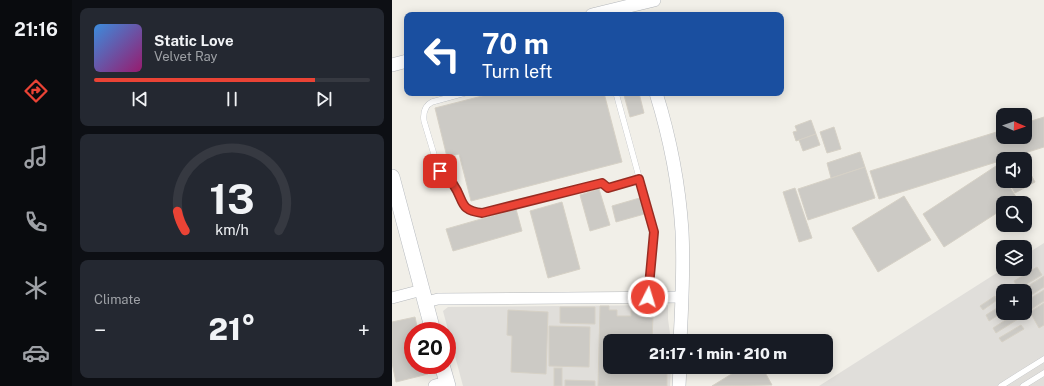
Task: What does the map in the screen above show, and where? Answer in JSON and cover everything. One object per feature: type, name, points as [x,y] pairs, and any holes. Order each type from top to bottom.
[{"type":"main road","points":[[392,177],[431,322]]},
{"type":"main road","points":[[442,374],[443,385]]},
{"type":"street","points":[[604,12],[654,0]]},
{"type":"street","points":[[392,65],[404,62]]},
{"type":"street","points":[[657,96],[672,152],[678,188],[682,231],[680,334]]},
{"type":"street","points":[[392,298],[424,296],[438,299],[682,297]]},
{"type":"street","points":[[679,386],[680,374]]},
{"type":"lane","points":[[454,96],[427,104],[423,113],[424,121],[440,171],[453,184],[462,205],[470,212],[482,213],[602,183],[608,188],[639,179]]},
{"type":"lane","points":[[617,96],[654,232],[648,297]]},
{"type":"lane","points":[[1001,386],[1044,359]]},
{"type":"lane","points":[[1023,386],[1044,373]]},
{"type":"shaded area","points":[[1044,243],[1044,386],[819,386],[996,273],[996,276],[1032,276],[1032,251]]},
{"type":"shaded area","points":[[668,305],[670,334],[603,334],[603,374],[671,374],[670,386],[463,386],[456,360],[456,322],[446,322],[443,311],[448,307]]},
{"type":"building","points":[[482,96],[605,96],[622,162],[471,201],[459,154],[447,157],[435,108]]},
{"type":"building","points":[[624,96],[640,96],[644,113],[630,117]]},
{"type":"building","points":[[1044,117],[1044,147],[1028,152],[996,152],[996,162],[879,199],[870,171],[996,132],[996,144],[1032,144],[1032,121]]},
{"type":"building","points":[[811,120],[816,134],[796,141],[793,132],[797,131],[795,126]]},
{"type":"building","points":[[834,127],[841,149],[827,153],[820,132]]},
{"type":"building","points":[[816,134],[820,145],[803,151],[799,140]]},
{"type":"building","points":[[860,152],[865,167],[831,178],[827,163]]},
{"type":"building","points":[[996,166],[996,188],[1010,188],[1015,196],[996,196],[996,214],[944,247],[923,214]]},
{"type":"building","points":[[865,167],[875,198],[808,220],[798,189]]},
{"type":"building","points":[[1032,177],[1035,182],[1032,184]]},
{"type":"building","points":[[795,188],[812,238],[799,242],[783,192]]},
{"type":"building","points":[[1012,188],[1024,188],[1015,193]]},
{"type":"building","points":[[599,189],[610,225],[590,231],[580,195]]},
{"type":"building","points":[[904,196],[931,240],[878,272],[852,228]]},
{"type":"building","points":[[643,197],[648,213],[616,222],[612,206]]},
{"type":"building","points":[[562,202],[580,269],[548,278],[530,211]]},
{"type":"building","points":[[516,209],[522,231],[453,251],[446,229]]},
{"type":"building","points":[[1037,267],[1042,275],[1027,284],[1016,284],[1014,281],[1022,276],[1032,276],[1032,270]]},
{"type":"building","points":[[1044,276],[1044,287],[1032,295],[1031,284]]},
{"type":"building","points":[[1044,290],[1044,301],[1032,309],[1032,297]]},
{"type":"building","points":[[995,296],[996,301],[983,310],[980,306]]},
{"type":"building","points":[[1044,303],[1044,325],[1039,328],[1032,316],[1032,311]]},
{"type":"building","points":[[600,306],[609,306],[609,310],[617,310],[617,316],[631,316],[631,310],[642,311],[642,315],[653,316],[652,334],[603,334],[603,374],[667,374],[667,386],[598,386]]},
{"type":"building","points":[[560,307],[595,307],[595,324],[560,323]]},
{"type":"building","points":[[996,309],[996,317],[989,321],[986,315]]},
{"type":"building","points":[[508,310],[548,312],[546,374],[511,372],[512,336],[507,335]]},
{"type":"building","points":[[415,317],[416,322],[404,322],[404,374],[428,374],[396,382],[392,363],[392,322]]},
{"type":"building","points":[[1006,320],[1016,320],[996,333],[993,328]]},
{"type":"building","points":[[1021,325],[1024,329],[1002,342],[999,338]]},
{"type":"building","points":[[549,326],[590,327],[589,367],[549,366]]},
{"type":"building","points":[[554,368],[562,368],[562,386],[554,386]]},
{"type":"building","points":[[732,374],[766,374],[772,385],[712,386]]},
{"type":"building","points":[[565,380],[595,381],[595,386],[565,386]]},
{"type":"route","points":[[440,171],[453,184],[462,205],[470,212],[482,213],[602,183],[608,188],[639,179],[654,232],[648,297]]}]
